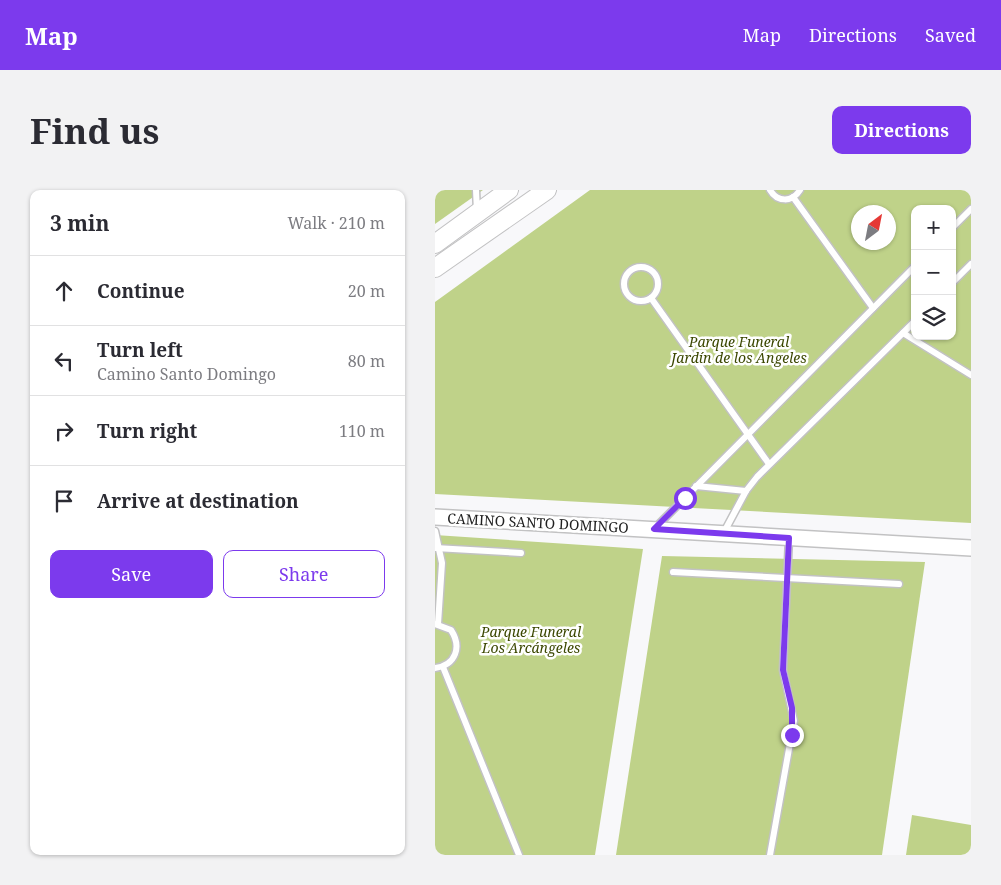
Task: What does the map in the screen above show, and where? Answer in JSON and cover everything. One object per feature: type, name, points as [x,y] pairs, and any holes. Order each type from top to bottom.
[{"type":"main road","points":[[435,244],[478,215],[509,190]]},
{"type":"main road","points":[[435,268],[547,190]]},
{"type":"street","name":"CAMINO SANTO DOMINGO","points":[[435,516],[723,535],[971,548]]},
{"type":"lane","points":[[476,190],[478,215]]},
{"type":"lane","points":[[770,190],[781,199],[793,197],[800,190]]},
{"type":"lane","points":[[793,197],[873,308]]},
{"type":"lane","points":[[956,224],[971,209]]},
{"type":"lane","points":[[956,279],[971,264]]},
{"type":"lane","points":[[644,267],[655,274],[658,287],[651,298],[638,300],[627,293],[625,280],[632,270],[644,267]]},
{"type":"lane","points":[[654,529],[911,270]]},
{"type":"lane","points":[[651,298],[769,464]]},
{"type":"lane","points":[[723,535],[746,491],[769,464],[911,325]]},
{"type":"lane","points":[[903,333],[971,376]]},
{"type":"lane","points":[[696,486],[746,491]]},
{"type":"lane","points":[[435,530],[442,578],[437,624],[451,630],[457,643],[454,657],[443,667],[435,668]]},
{"type":"lane","points":[[770,855],[794,721],[783,670],[789,538]]},
{"type":"lane","points":[[438,548],[521,553]]},
{"type":"lane","points":[[673,572],[899,584]]},
{"type":"lane","points":[[443,667],[519,855]]},
{"type":"green space","points":[[435,190],[483,190],[435,224]]},
{"type":"green space","name":"Parque Funeral Jardín de los Ángeles","points":[[590,190],[971,190],[971,523],[435,494],[435,302]]},
{"type":"green space","name":"Parque Funeral Los Arcángeles","points":[[435,535],[643,549],[595,855],[435,855]]},
{"type":"green space","points":[[662,556],[925,562],[882,855],[616,855]]},
{"type":"green space","points":[[912,815],[971,825],[971,855],[906,855]]},
{"type":"route","points":[[685,498],[654,529],[789,538],[783,670],[794,721],[792,735]]}]
